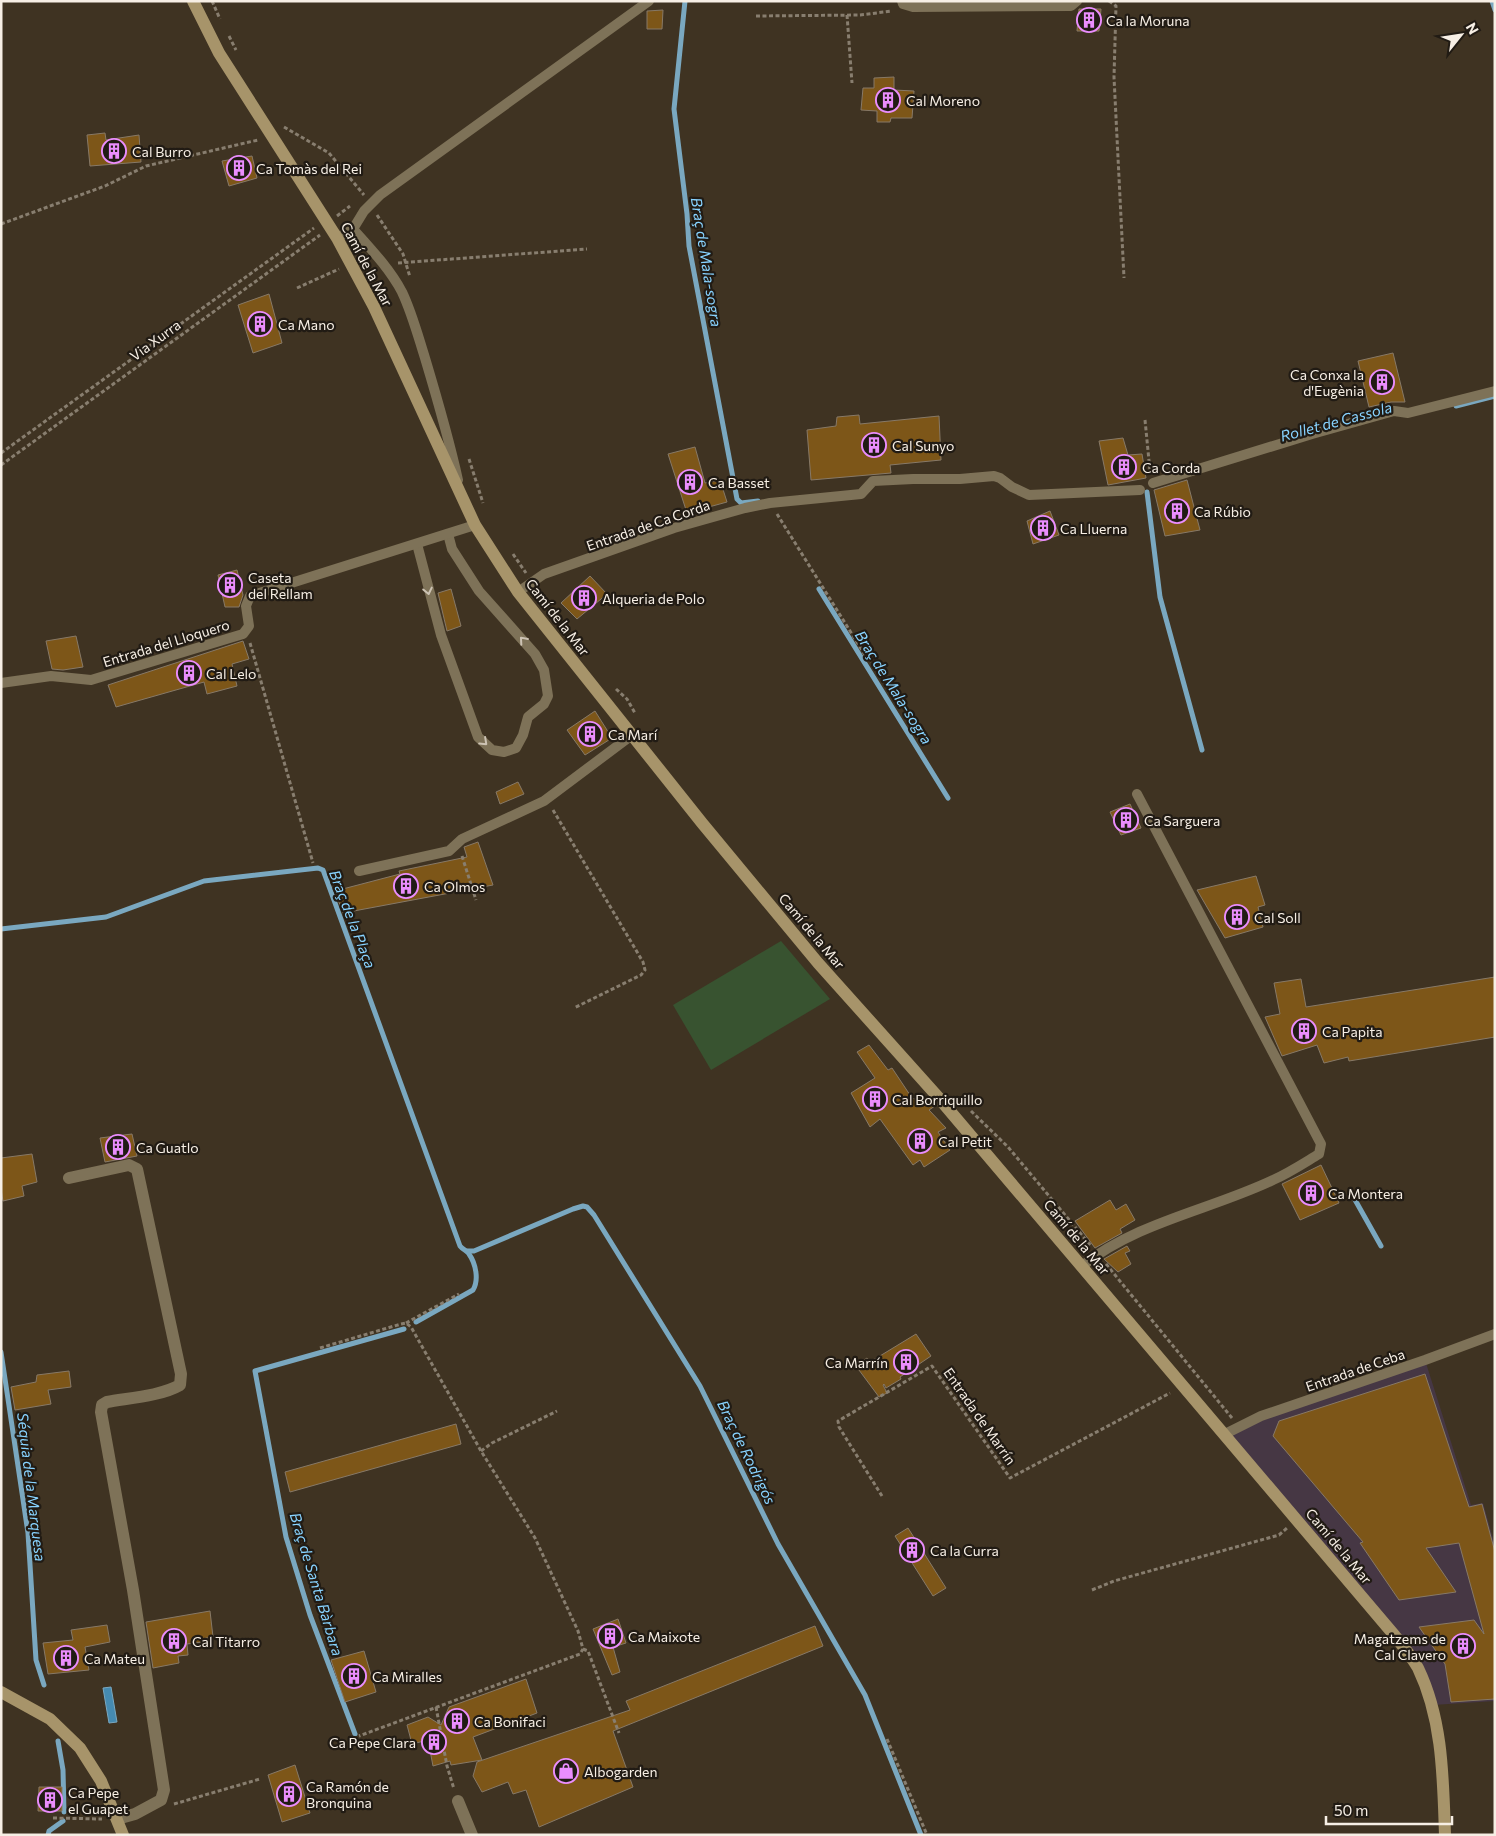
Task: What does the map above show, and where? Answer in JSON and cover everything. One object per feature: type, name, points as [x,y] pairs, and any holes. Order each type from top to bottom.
[{"type":"main road","name":"Camí de la Mar","points":[[194,1],[219,53],[271,137],[331,218],[337,238],[374,307],[475,525],[518,592],[702,823],[818,963],[938,1097],[1082,1266],[1396,1636],[1417,1666],[1433,1705],[1443,1761],[1445,1835]]},
{"type":"main road","points":[[1,1692],[50,1719],[80,1748],[101,1781],[123,1835]]},
{"type":"street","points":[[69,1178],[129,1165],[137,1169],[180,1374],[180,1385],[176,1388],[107,1402],[102,1406],[101,1412],[133,1590],[164,1790],[161,1800],[135,1814],[117,1819]]},
{"type":"street","points":[[458,1801],[472,1835]]},
{"type":"lane","points":[[337,238],[353,228],[380,195],[649,1]]},
{"type":"lane","points":[[903,3],[913,7],[1071,6],[1077,1]]},
{"type":"lane","points":[[353,228],[383,264],[402,292],[416,327],[450,445],[462,498]]},
{"type":"lane","points":[[1154,483],[1302,437],[1394,412],[1408,413],[1495,391]]},
{"type":"lane","name":"Entrada de Ca Corda","points":[[518,592],[544,574],[674,528],[770,503],[861,494],[873,481],[960,479],[994,476],[1029,495],[1140,490]]},
{"type":"lane","name":"Entrada del Lloquero","points":[[1,684],[51,676],[92,680],[243,634],[249,626],[246,602],[250,596],[475,525]]},
{"type":"lane","points":[[417,544],[441,635],[478,737],[492,750],[504,752],[516,748],[523,735],[528,717],[544,704],[548,696],[544,670],[535,654],[479,590],[452,549],[448,534]]},
{"type":"lane","points":[[359,871],[449,851],[462,839],[547,798],[632,735]]},
{"type":"lane","points":[[1082,1266],[1097,1254],[1126,1238],[1273,1180],[1319,1154],[1321,1150],[1321,1144],[1137,794]]},
{"type":"lane","name":"Entrada de Ceba","points":[[1224,1434],[1261,1416],[1495,1334]]},
{"type":"path","points":[[212,1],[224,27]]},
{"type":"path","points":[[1109,1],[1116,6],[1114,77],[1124,278]]},
{"type":"path","points":[[756,16],[847,15],[891,12],[903,3]]},
{"type":"path","points":[[847,15],[852,83]]},
{"type":"path","points":[[228,35],[237,51]]},
{"type":"path","points":[[282,125],[329,153],[370,205],[403,254],[411,281]]},
{"type":"path","points":[[1,224],[105,186],[146,166],[271,137]]},
{"type":"path","points":[[1,453],[331,218]]},
{"type":"path","name":"Via Xurra","points":[[1,465],[321,234]]},
{"type":"path","points":[[383,264],[588,249]]},
{"type":"path","points":[[297,288],[350,263]]},
{"type":"path","points":[[1145,420],[1150,472],[1154,483]]},
{"type":"path","points":[[468,456],[485,511]]},
{"type":"path","points":[[770,503],[870,663]]},
{"type":"path","points":[[511,551],[553,610]]},
{"type":"path","points":[[246,631],[313,863]]},
{"type":"path","points":[[611,683],[627,699],[640,721]]},
{"type":"path","points":[[547,798],[555,816],[643,962],[645,970],[642,975],[574,1008]]},
{"type":"path","points":[[453,847],[462,853],[476,900]]},
{"type":"path","points":[[970,1110],[1008,1147],[1239,1427]]},
{"type":"path","points":[[320,1348],[406,1323],[459,1294]]},
{"type":"path","points":[[359,1736],[580,1654],[582,1649],[578,1631],[535,1538],[481,1451],[411,1327],[406,1323]]},
{"type":"path","name":"Entrada de Marrín","points":[[882,1496],[839,1427],[838,1421],[932,1366],[1010,1478],[1184,1386]]},
{"type":"path","points":[[481,1451],[557,1412]]},
{"type":"path","points":[[1092,1590],[1114,1581],[1280,1535],[1296,1518]]},
{"type":"path","points":[[582,1649],[588,1651],[619,1733]]},
{"type":"path","points":[[436,1708],[447,1766],[458,1801]]},
{"type":"path","points":[[887,1739],[927,1835]]},
{"type":"path","points":[[171,1805],[260,1778]]},
{"type":"path","points":[[53,1818],[117,1819]]},
{"type":"shaded area","points":[[1425,1360],[1471,1505],[1483,1503],[1495,1546],[1495,1701],[1433,1705],[1417,1666],[1225,1434]]},
{"type":"green space","points":[[781,941],[830,999],[711,1070],[673,1005]]},
{"type":"water","points":[[111,1687],[117,1722],[109,1723],[103,1688]]},
{"type":"building","name":"Ca la Moruna","points":[[1079,9],[1101,9],[1099,31],[1077,31]]},
{"type":"building","points":[[663,10],[662,29],[647,29],[647,11]]},
{"type":"building","name":"Cal Moreno","points":[[894,77],[894,90],[914,91],[912,118],[891,118],[890,122],[877,122],[877,111],[861,110],[863,88],[874,88],[874,78]]},
{"type":"building","name":"Cal Burro","points":[[105,133],[106,140],[139,135],[141,162],[90,166],[87,135]]},
{"type":"building","name":"Ca Tomàs del Rei","points":[[252,156],[257,178],[229,186],[222,161]]},
{"type":"building","name":"Ca Mano","points":[[269,294],[282,343],[253,353],[238,305]]},
{"type":"building","name":"Ca Conxa la d'Eugènia","points":[[1393,353],[1405,402],[1391,402],[1369,407],[1358,361]]},
{"type":"building","name":"Cal Sunyo","points":[[859,415],[860,424],[939,416],[941,460],[890,465],[891,473],[811,480],[807,430],[836,426],[837,417]]},
{"type":"building","name":"Ca Corda","points":[[1123,438],[1128,455],[1142,454],[1146,478],[1108,485],[1099,441]]},
{"type":"building","name":"Ca Basset","points":[[695,447],[705,483],[720,480],[727,502],[687,513],[668,454]]},
{"type":"building","name":"Ca Rúbio","points":[[1187,480],[1200,530],[1165,536],[1154,490]]},
{"type":"building","name":"Ca Lluerna","points":[[1050,511],[1059,535],[1033,544],[1027,521]]},
{"type":"building","name":"Caseta del Rellam","points":[[237,570],[243,595],[239,607],[225,607],[218,575]]},
{"type":"building","name":"Alqueria de Polo","points":[[590,576],[607,594],[577,619],[561,603]]},
{"type":"building","points":[[451,589],[461,626],[447,631],[438,593]]},
{"type":"building","points":[[76,636],[83,667],[63,670],[52,669],[46,641]]},
{"type":"building","name":"Cal Lelo","points":[[243,641],[249,659],[232,664],[237,686],[207,694],[204,682],[116,707],[108,685]]},
{"type":"building","name":"Ca Marí","points":[[595,711],[612,738],[585,755],[567,730]]},
{"type":"building","points":[[518,782],[524,794],[500,804],[496,792]]},
{"type":"building","name":"Ca Sarguera","points":[[1130,804],[1141,828],[1121,835],[1110,812]]},
{"type":"building","name":"Ca Olmos","points":[[478,842],[493,885],[343,913],[335,891],[400,874],[399,871],[467,857],[464,847]]},
{"type":"building","name":"Cal Soll","points":[[1256,876],[1265,905],[1258,907],[1263,927],[1225,938],[1197,890]]},
{"type":"building","points":[[1495,977],[1495,1037],[1349,1061],[1348,1057],[1324,1063],[1317,1045],[1282,1056],[1265,1017],[1280,1014],[1274,983],[1301,979],[1306,1007]]},
{"type":"building","points":[[869,1045],[888,1070],[892,1068],[912,1098],[935,1106],[929,1110],[946,1128],[938,1132],[950,1150],[924,1167],[920,1160],[913,1165],[880,1119],[870,1127],[851,1093],[875,1078],[857,1052]]},
{"type":"building","name":"Ca Guatlo","points":[[132,1134],[137,1156],[105,1162],[100,1138]]},
{"type":"building","points":[[32,1154],[37,1182],[22,1186],[24,1196],[3,1201],[1,1158]]},
{"type":"building","name":"Ca Montera","points":[[1321,1165],[1339,1203],[1300,1220],[1282,1184]]},
{"type":"building","points":[[1110,1200],[1116,1210],[1126,1204],[1135,1220],[1120,1229],[1122,1233],[1095,1248],[1075,1221]]},
{"type":"building","points":[[1127,1246],[1130,1251],[1125,1253],[1131,1264],[1118,1272],[1104,1259]]},
{"type":"building","name":"Ca Marrín","points":[[916,1334],[931,1356],[886,1388],[884,1384],[887,1393],[879,1397],[856,1366],[867,1358],[870,1362]]},
{"type":"building","points":[[69,1371],[71,1387],[48,1390],[51,1404],[15,1410],[11,1387],[36,1382],[37,1375]]},
{"type":"building","points":[[1425,1374],[1469,1507],[1482,1504],[1495,1552],[1495,1699],[1451,1702],[1445,1664],[1419,1627],[1474,1620],[1484,1634],[1459,1543],[1426,1548],[1456,1592],[1399,1600],[1360,1543],[1363,1542],[1273,1436],[1279,1421]]},
{"type":"building","points":[[456,1424],[461,1444],[290,1492],[285,1472]]},
{"type":"building","points":[[908,1528],[946,1588],[933,1596],[895,1536]]},
{"type":"building","name":"Cal Titarro","points":[[210,1611],[213,1637],[201,1639],[202,1642],[187,1644],[188,1655],[178,1656],[179,1663],[153,1668],[146,1622]]},
{"type":"building","name":"Ca Maixote","points":[[618,1619],[626,1643],[613,1647],[620,1672],[612,1675],[593,1629]]},
{"type":"building","name":"Ca Mateu","points":[[107,1625],[110,1642],[85,1647],[89,1670],[48,1674],[43,1643],[73,1640],[71,1630]]},
{"type":"building","points":[[815,1626],[823,1646],[613,1731],[633,1787],[539,1827],[526,1790],[513,1794],[508,1782],[482,1792],[473,1776],[477,1762],[630,1710],[626,1701]]},
{"type":"building","name":"Ca Miralles","points":[[364,1651],[376,1692],[345,1702],[331,1660]]},
{"type":"building","name":"Ca Bonifaci","points":[[526,1679],[537,1713],[473,1737],[482,1760],[451,1765],[450,1761],[433,1766],[428,1740],[412,1744],[407,1725],[428,1717],[441,1725],[449,1707]]},
{"type":"building","name":"Ca Ramón de Bronquina","points":[[295,1765],[310,1813],[282,1822],[268,1775]]},
{"type":"building","name":"Ca Pepe el Guapet","points":[[39,1787],[62,1787],[62,1811],[38,1811]]},
{"type":"waterway","name":"Braç de Mala-sogra","points":[[685,1],[674,109],[689,246],[737,499],[741,503],[758,501]]},
{"type":"waterway","name":"Rollet de Cassola","points":[[1492,1],[1495,10]]},
{"type":"waterway","name":"Rollet de Cassola","points":[[1456,406],[1495,396]]},
{"type":"waterway","name":"Rollet de Cassola","points":[[1147,492],[1160,597],[1202,750]]},
{"type":"waterway","name":"Braç de Mala-sogra","points":[[819,589],[948,798]]},
{"type":"waterway","name":"Braç de la Plaça","points":[[1,929],[106,917],[204,881],[318,868],[323,870],[460,1246],[468,1253],[475,1267],[476,1282],[473,1290],[416,1322]]},
{"type":"waterway","name":"Rollet de Cassola","points":[[1354,1198],[1381,1246]]},
{"type":"waterway","name":"Braç de Rodrigós","points":[[467,1251],[474,1251],[583,1206],[587,1207],[594,1215],[700,1386],[778,1544],[865,1695],[921,1835]]},
{"type":"waterway","name":"Braç de Santa Bàrbara","points":[[355,1734],[310,1615],[286,1537],[255,1371],[404,1329]]},
{"type":"waterway","name":"Séquia de la Marquesa","points":[[1,1352],[28,1533],[36,1660],[44,1685]]},
{"type":"waterway","name":"Séquia de la Marquesa","points":[[58,1741],[63,1770],[64,1812]]},
{"type":"waterway","name":"Séquia de la Marquesa","points":[[48,1835],[49,1831],[63,1821]]},
{"type":"place","name":"Ca la Moruna","points":[[1089,20]]},
{"type":"place","name":"Cal Moreno","points":[[888,100]]},
{"type":"place","name":"Cal Burro","points":[[114,151]]},
{"type":"place","name":"Ca Tomàs del Rei","points":[[239,168]]},
{"type":"place","name":"Ca Mano","points":[[260,324]]},
{"type":"place","name":"Ca Conxa la d'Eugènia","points":[[1382,382]]},
{"type":"place","name":"Cal Sunyo","points":[[874,445]]},
{"type":"place","name":"Ca Corda","points":[[1124,467]]},
{"type":"place","name":"Ca Basset","points":[[690,482]]},
{"type":"place","name":"Ca Rúbio","points":[[1177,511]]},
{"type":"place","name":"Ca Lluerna","points":[[1043,528]]},
{"type":"place","name":"Caseta del Rellam","points":[[230,585]]},
{"type":"place","name":"Alqueria de Polo","points":[[584,598]]},
{"type":"place","name":"Cal Lelo","points":[[189,673]]},
{"type":"place","name":"Ca Marí","points":[[590,734]]},
{"type":"place","name":"Ca Sarguera","points":[[1126,820]]},
{"type":"place","name":"Ca Olmos","points":[[406,886]]},
{"type":"place","name":"Cal Soll","points":[[1237,917]]},
{"type":"place","name":"Ca Papita","points":[[1304,1031]]},
{"type":"place","name":"Cal Borriquillo","points":[[875,1099]]},
{"type":"place","name":"Cal Petit","points":[[920,1141]]},
{"type":"place","name":"Ca Guatlo","points":[[118,1147]]},
{"type":"place","name":"Ca Montera","points":[[1311,1193]]},
{"type":"place","name":"Ca Marrín","points":[[906,1362]]},
{"type":"place","name":"Ca la Curra","points":[[912,1550]]},
{"type":"place","name":"Ca Maixote","points":[[610,1636]]},
{"type":"place","name":"Cal Titarro","points":[[174,1641]]},
{"type":"place","name":"Magatzems de Cal Clavero","points":[[1463,1646]]},
{"type":"place","name":"Ca Mateu","points":[[66,1658]]},
{"type":"place","name":"Ca Miralles","points":[[354,1676]]},
{"type":"place","name":"Ca Bonifaci","points":[[457,1721]]},
{"type":"place","name":"Ca Pepe Clara","points":[[434,1742]]},
{"type":"place","name":"Albogarden","points":[[566,1771]]},
{"type":"place","name":"Ca Ramón de Bronquina","points":[[289,1794]]},
{"type":"place","name":"Ca Pepe el Guapet","points":[[50,1800]]}]
